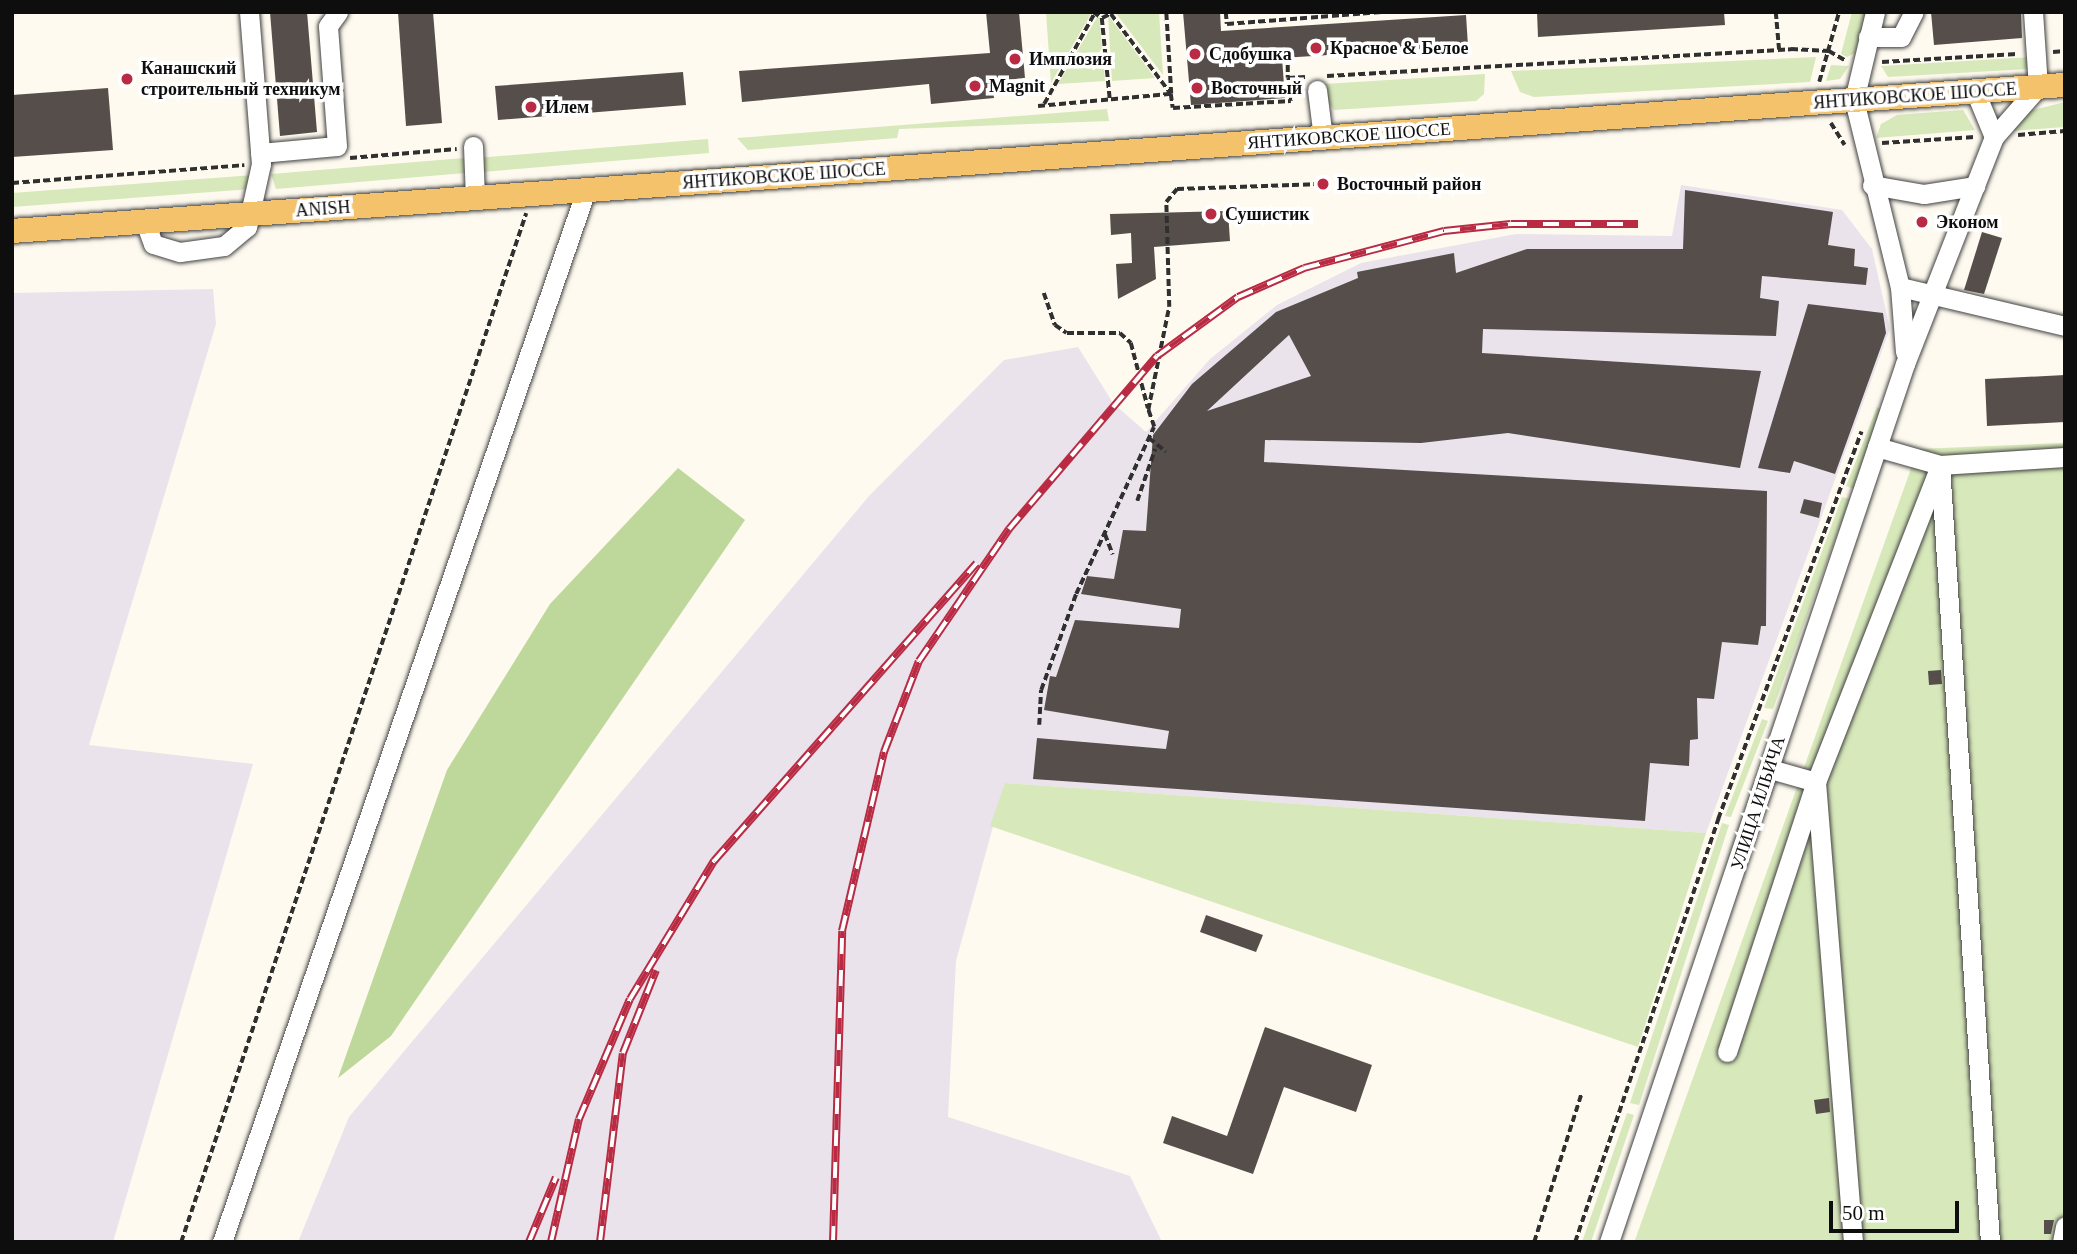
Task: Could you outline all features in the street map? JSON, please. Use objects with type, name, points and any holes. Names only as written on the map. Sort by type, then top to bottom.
[{"type":"main road","name":"ЯНТИКОВСКОЕ ШОССЕ","points":[[634,187],[2065,85]]},
{"type":"main road","name":"ANISH","points":[[12,231],[634,187]]},
{"type":"street","points":[[249,12],[261,158],[251,214]]},
{"type":"street","points":[[261,158],[337,146],[328,26],[338,12]]},
{"type":"street","name":"УЛИЦА ИЛЬИЧА","points":[[1875,12],[1854,100],[1853,146],[1872,185],[1900,287],[1905,364]]},
{"type":"street","points":[[1868,37],[1901,37],[1914,12]]},
{"type":"street","points":[[2033,12],[2038,87]]},
{"type":"street","name":"УЛИЦА ИЛЬИЧА","points":[[1609,1242],[1905,364],[1994,137],[2038,87]]},
{"type":"street","points":[[1317,90],[1323,138]]},
{"type":"street","points":[[1975,91],[1994,137]]},
{"type":"street","points":[[473,146],[475,198]]},
{"type":"street","points":[[1872,185],[1924,194],[1975,186]]},
{"type":"street","points":[[222,1242],[586,190]]},
{"type":"street","points":[[1900,287],[2065,326]]},
{"type":"street","points":[[1877,446],[1940,465],[2065,457]]},
{"type":"street","points":[[1727,1052],[1816,782],[1940,465]]},
{"type":"street","points":[[1940,465],[1990,1242]]},
{"type":"street","points":[[1770,769],[1816,782]]},
{"type":"street","points":[[1816,782],[1853,1242]]},
{"type":"street","points":[[2062,1242],[2065,1226]]},
{"type":"path","points":[[1166,12],[1173,108],[1291,101],[1287,65]]},
{"type":"path","points":[[1226,12],[1227,24],[1382,12]]},
{"type":"path","points":[[1776,12],[1779,50]]},
{"type":"path","points":[[1819,82],[1839,12]]},
{"type":"path","points":[[1044,105],[1094,13],[1102,18]]},
{"type":"path","points":[[1102,18],[1112,13],[1171,94]]},
{"type":"path","points":[[1102,18],[1110,99]]},
{"type":"path","points":[[1288,78],[1779,50],[1829,51]]},
{"type":"path","points":[[1829,51],[1835,59],[1861,63],[2065,51]]},
{"type":"path","points":[[1038,106],[1171,94]]},
{"type":"path","points":[[1853,146],[2065,131]]},
{"type":"path","points":[[336,159],[473,146]]},
{"type":"path","points":[[12,183],[261,158]]},
{"type":"path","points":[[1148,410],[1169,307],[1166,202],[1177,189],[1323,184]]},
{"type":"path","points":[[181,1242],[532,194]]},
{"type":"path","points":[[1039,725],[1041,690],[1104,534],[1154,427],[1131,342],[1120,332],[1067,333],[1050,317],[1044,293]]},
{"type":"path","points":[[1575,1242],[1718,819],[1864,424]]},
{"type":"path","points":[[1149,438],[1155,449],[1166,452]]},
{"type":"path","points":[[1138,500],[1155,449]]},
{"type":"path","points":[[1104,534],[1113,555]]},
{"type":"path","points":[[1534,1242],[1581,1092]]},
{"type":"shaded area","points":[[1681,185],[1842,210],[1872,249],[1890,329],[1706,833],[1005,783],[956,961],[948,1117],[1130,1176],[1162,1242],[298,1242],[349,1117],[869,496],[1004,360],[1078,347],[1113,403],[1146,432],[1210,359],[1277,305],[1361,263],[1516,234],[1672,236]]},
{"type":"shaded area","points":[[213,289],[216,324],[89,745],[253,764],[113,1242],[12,1242],[12,293]]},
{"type":"green space","points":[[1046,12],[1092,12],[1051,83]]},
{"type":"green space","points":[[1115,12],[1159,12],[1163,75]]},
{"type":"green space","points":[[1852,12],[1866,12],[1855,53],[1847,57],[1841,54]]},
{"type":"green space","points":[[1099,14],[1105,81],[1058,84]]},
{"type":"green space","points":[[1108,15],[1155,78],[1112,81]]},
{"type":"green space","points":[[1816,57],[1810,82],[1534,97],[1520,92],[1511,71]]},
{"type":"green space","points":[[2032,57],[2028,69],[1888,77],[1881,66]]},
{"type":"green space","points":[[1831,65],[1849,66],[1840,79],[1826,81]]},
{"type":"green space","points":[[1485,74],[1484,94],[1476,101],[1334,110],[1324,96],[1324,84]]},
{"type":"green space","points":[[2065,102],[2065,127],[2012,131],[2021,113]]},
{"type":"green space","points":[[1107,109],[1109,121],[899,129],[897,138],[748,150],[737,138]]},
{"type":"green space","points":[[1963,110],[1975,130],[1876,138],[1881,124],[1897,115]]},
{"type":"green space","points":[[708,139],[709,153],[482,172],[476,158]]},
{"type":"green space","points":[[464,158],[465,173],[276,189],[271,174]]},
{"type":"green space","points":[[254,175],[251,189],[12,207],[12,193]]},
{"type":"green space","points":[[1877,407],[1882,410],[1854,489],[1846,486]]},
{"type":"green space","points":[[2065,443],[2065,1242],[1635,1240],[1918,449]]},
{"type":"green space","points":[[678,468],[745,520],[391,1036],[338,1078],[447,770],[550,604]]},
{"type":"green space","points":[[1842,497],[1850,499],[1773,709],[1764,708]]},
{"type":"green space","points":[[1762,719],[1768,721],[1731,817],[1725,816]]},
{"type":"green space","points":[[1005,783],[1706,833],[1638,1047],[990,826]]},
{"type":"green space","points":[[1722,823],[1729,825],[1639,1105],[1630,1103]]},
{"type":"green space","points":[[1627,1113],[1634,1115],[1591,1242],[1582,1242]]},
{"type":"building","points":[[270,12],[307,12],[317,132],[280,136]]},
{"type":"building","points":[[398,12],[433,12],[442,123],[406,126]]},
{"type":"building","points":[[986,12],[1019,12],[1025,78],[992,81],[994,98],[931,104],[929,84],[742,102],[739,71],[990,53]]},
{"type":"building","points":[[1183,12],[1220,12],[1221,31],[1466,15],[1468,46],[1282,58],[1285,98],[1191,105]]},
{"type":"building","points":[[1537,12],[1724,12],[1725,25],[1538,37]]},
{"type":"building","points":[[1931,12],[2021,12],[2022,38],[1934,45]]},
{"type":"building","points":[[683,72],[686,105],[498,120],[495,86]]},
{"type":"building","points":[[108,88],[113,150],[12,157],[12,95]]},
{"type":"building","points":[[1685,190],[1833,212],[1828,245],[1855,249],[1854,266],[1868,268],[1866,285],[1762,276],[1760,298],[1779,301],[1776,336],[1483,329],[1482,353],[1761,371],[1740,468],[1508,433],[1421,443],[1265,440],[1264,462],[1767,491],[1766,626],[1761,626],[1758,645],[1722,642],[1714,699],[1697,698],[1698,739],[1690,740],[1689,766],[1650,763],[1645,821],[1033,779],[1037,738],[1166,749],[1169,731],[1044,710],[1050,676],[1056,677],[1075,620],[1179,628],[1181,609],[1081,594],[1087,576],[1114,579],[1123,530],[1146,531],[1153,435],[1192,384],[1276,312],[1358,278],[1357,272],[1454,253],[1456,273],[1527,249],[1683,249]],"holes":[[[1289,335],[1311,376],[1207,411]]]},
{"type":"building","points":[[1228,211],[1230,241],[1154,247],[1156,279],[1118,299],[1116,264],[1132,263],[1131,233],[1111,235],[1110,214]]},
{"type":"building","points":[[1982,232],[2002,238],[1984,294],[1964,290]]},
{"type":"building","points":[[1808,304],[1883,313],[1886,333],[1835,474],[1794,461],[1790,473],[1758,468]]},
{"type":"building","points":[[2065,375],[2065,422],[1987,426],[1985,379]]},
{"type":"building","points":[[1804,499],[1822,503],[1819,518],[1800,513]]},
{"type":"building","points":[[1941,670],[1942,684],[1929,685],[1928,671]]},
{"type":"building","points":[[1206,915],[1263,935],[1256,952],[1200,932]]},
{"type":"building","points":[[1265,1027],[1372,1065],[1356,1112],[1284,1087],[1253,1174],[1163,1143],[1172,1116],[1227,1136]]},
{"type":"building","points":[[1829,1098],[1830,1112],[1816,1114],[1814,1100]]},
{"type":"building","points":[[2044,1220],[2054,1220],[2051,1234],[2044,1234]]},
{"type":"railway","points":[[833,1242],[842,931],[884,752],[919,661],[1009,529],[1157,356],[1238,297],[1304,268],[1444,231],[1511,224],[1638,224]]},
{"type":"railway","points":[[551,1242],[579,1119],[630,999],[714,861],[977,563]]},
{"type":"railway","points":[[600,1242],[623,1053],[656,970]]},
{"type":"railway","points":[[529,1242],[556,1177]]},
{"type":"place","name":"Красное & Белое","points":[[1316,48]]},
{"type":"place","name":"Сдобушка","points":[[1195,54]]},
{"type":"place","name":"Имплозия","points":[[1015,59]]},
{"type":"place","name":"Канашский строительный техникум","points":[[127,79]]},
{"type":"place","name":"Magnit","points":[[975,86]]},
{"type":"place","name":"Восточный","points":[[1197,88]]},
{"type":"place","name":"Илем","points":[[531,107]]},
{"type":"place","name":"Восточный район","points":[[1323,184]]},
{"type":"place","name":"Сушистик","points":[[1211,214]]},
{"type":"place","name":"Эконом","points":[[1922,222]]}]
